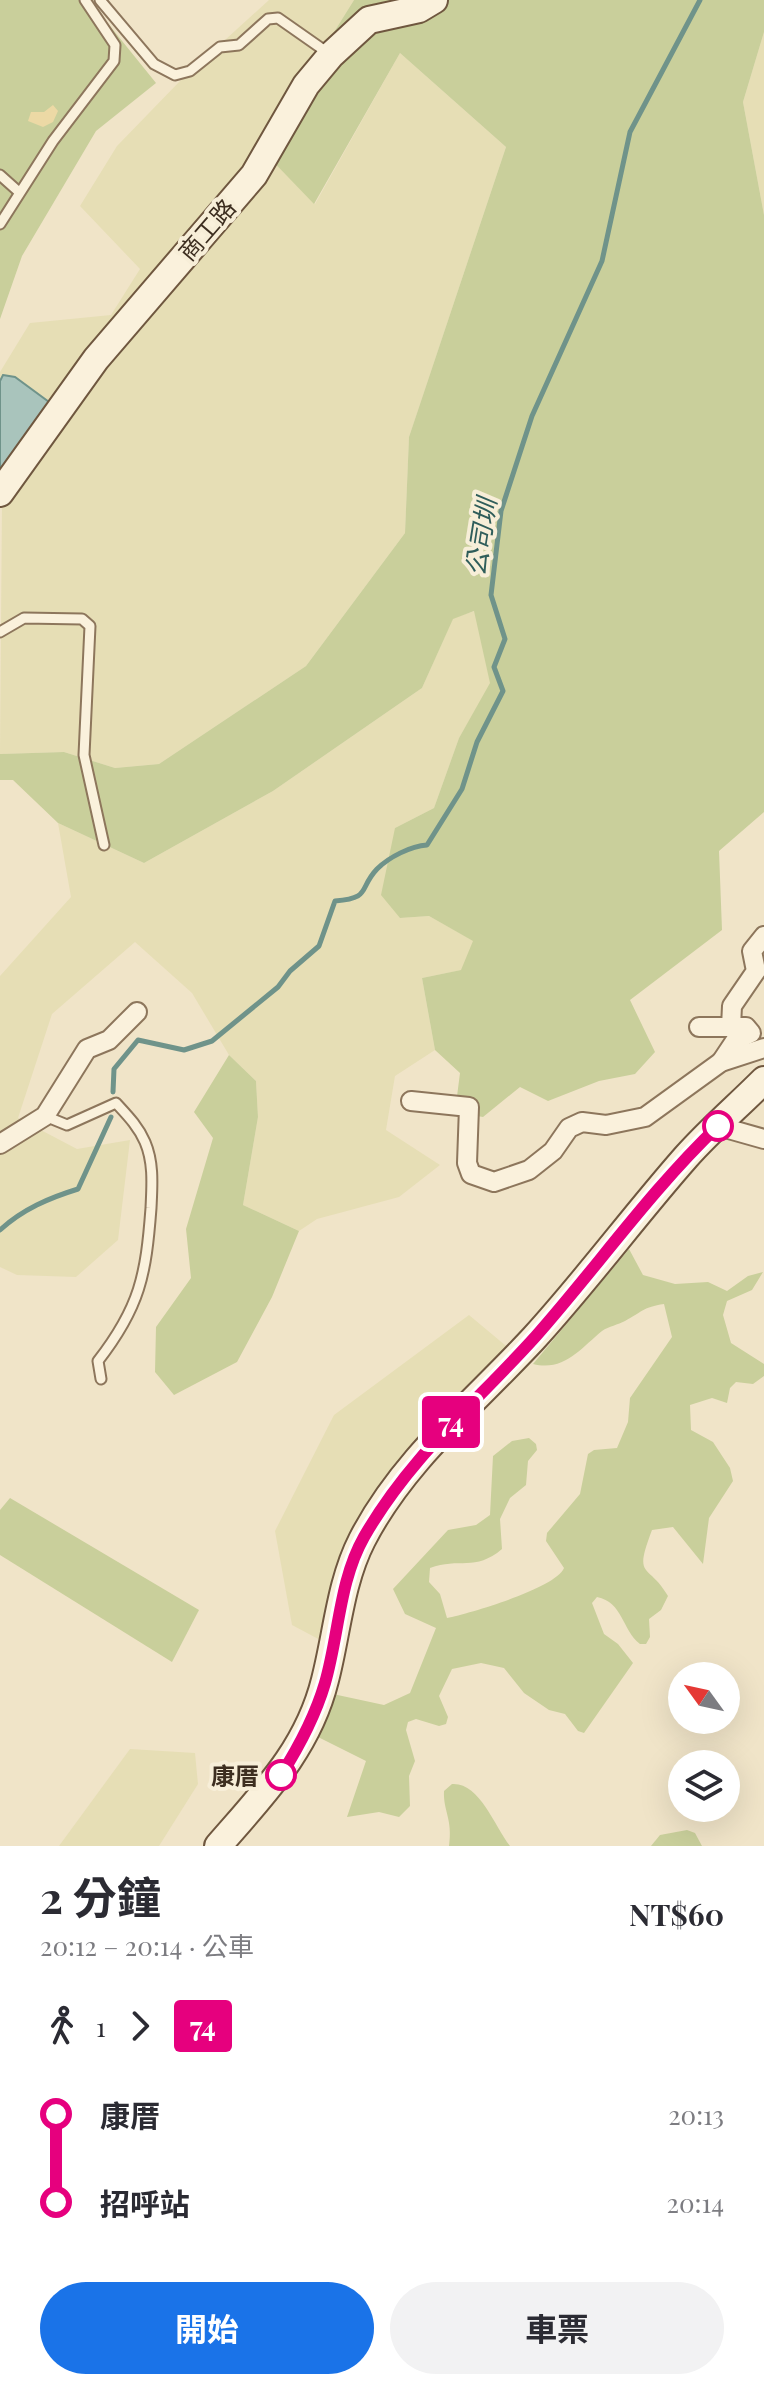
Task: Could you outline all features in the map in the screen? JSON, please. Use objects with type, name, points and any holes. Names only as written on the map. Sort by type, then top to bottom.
[{"type":"main road","name":"商工路","points":[[0,493],[96,359],[254,175],[306,85],[331,55],[369,20],[419,9],[434,0]]},
{"type":"main road","points":[[218,1846],[281,1775],[305,1737],[325,1683],[348,1574],[362,1540],[389,1496],[427,1446],[534,1338],[687,1155],[764,1080]]},
{"type":"street","points":[[731,1027],[732,1006],[756,971],[752,951],[764,936]]},
{"type":"street","points":[[0,1144],[45,1116],[87,1049],[109,1040],[137,1012]]},
{"type":"street","points":[[699,1027],[746,1027],[751,1033],[735,1041],[721,1062]]},
{"type":"street","points":[[411,1101],[469,1107],[467,1163],[471,1174],[494,1182],[529,1170],[553,1151],[569,1128],[582,1122],[606,1125],[645,1117],[721,1062],[764,1048]]},
{"type":"street","points":[[718,1126],[764,1139]]},
{"type":"lane","points":[[0,224],[53,141],[114,61],[115,45],[85,0]]},
{"type":"lane","points":[[100,0],[154,64],[175,75],[190,71],[220,47],[239,45],[268,19],[278,18],[331,55]]},
{"type":"lane","points":[[0,175],[19,192]]},
{"type":"lane","points":[[0,632],[24,618],[82,619],[90,626],[84,755],[104,845]]},
{"type":"lane","points":[[45,1116],[67,1125],[116,1103],[134,1122],[150,1159],[153,1175],[147,1268],[123,1329],[98,1361],[101,1379]]},
{"type":"shaded area","points":[[269,0],[354,0],[261,149],[315,204],[400,53],[506,147],[409,437],[405,533],[306,666],[159,764],[115,768],[64,752],[0,754],[3,375],[0,381],[0,372],[30,323],[111,315],[140,269],[80,206],[117,146],[180,81]]},
{"type":"shaded area","points":[[764,32],[764,215],[743,102]]},
{"type":"shaded area","points":[[475,611],[491,683],[459,738],[434,808],[395,828],[400,918],[429,916],[474,941],[462,970],[422,978],[435,1050],[395,1076],[386,1130],[440,1165],[399,1197],[317,1219],[299,1231],[243,1205],[258,1117],[256,1081],[229,1055],[192,993],[135,942],[52,1014],[18,1118],[77,1149],[130,1140],[118,1240],[76,1277],[17,1275],[0,1267],[0,976],[71,897],[58,823],[144,863],[273,791],[422,688],[453,618]]},
{"type":"shaded area","points":[[469,1315],[511,1350],[389,1489],[324,1642],[292,1625],[275,1531],[334,1415]]},
{"type":"shaded area","points":[[130,1749],[195,1753],[198,1784],[159,1846],[59,1846]]},
{"type":"green space","points":[[0,0],[89,0],[156,83],[96,131],[22,256],[0,319]]},
{"type":"green space","points":[[354,0],[764,0],[764,32],[743,102],[764,215],[764,812],[719,851],[722,930],[630,1000],[655,1052],[635,1074],[599,1081],[548,1101],[520,1087],[483,1117],[455,1112],[460,1073],[435,1050],[422,978],[461,970],[473,941],[429,916],[400,918],[381,895],[395,828],[434,808],[459,738],[490,683],[474,611],[453,619],[422,688],[273,791],[144,863],[58,823],[13,780],[0,780],[0,754],[64,752],[115,768],[159,764],[306,666],[405,533],[409,437],[506,147],[400,53],[314,204],[261,149]]},
{"type":"green space","points":[[229,1055],[256,1081],[258,1117],[243,1205],[299,1231],[272,1297],[237,1362],[174,1395],[155,1372],[156,1327],[191,1278],[186,1229],[213,1138],[194,1112]]},
{"type":"green space","points":[[629,1249],[643,1275],[675,1284],[708,1282],[727,1291],[748,1276],[763,1272],[752,1290],[727,1301],[723,1315],[731,1343],[764,1364],[764,1376],[753,1384],[736,1382],[730,1388],[727,1403],[712,1398],[690,1405],[691,1430],[713,1442],[730,1468],[733,1481],[709,1518],[703,1564],[673,1527],[652,1530],[643,1564],[668,1596],[661,1610],[649,1619],[650,1637],[646,1644],[640,1644],[634,1638],[612,1604],[597,1597],[592,1603],[604,1634],[618,1644],[633,1663],[584,1733],[578,1731],[565,1714],[549,1710],[524,1693],[504,1668],[481,1663],[452,1669],[439,1696],[448,1717],[446,1724],[439,1726],[416,1719],[408,1722],[406,1730],[415,1761],[409,1776],[410,1806],[399,1817],[379,1812],[347,1817],[366,1761],[306,1731],[319,1691],[384,1705],[410,1693],[436,1628],[405,1614],[393,1589],[448,1530],[476,1525],[490,1515],[493,1456],[512,1441],[529,1438],[536,1444],[537,1450],[528,1461],[526,1485],[510,1498],[500,1519],[502,1549],[483,1560],[430,1568],[429,1582],[440,1594],[447,1618],[530,1591],[558,1576],[564,1568],[546,1541],[547,1533],[580,1494],[588,1454],[594,1450],[617,1448],[628,1422],[630,1398],[672,1337],[664,1304],[647,1308],[605,1329],[563,1362],[544,1366],[533,1364]]},
{"type":"green space","points":[[10,1498],[199,1610],[172,1662],[0,1555],[0,1510]]},
{"type":"green space","points":[[452,1784],[462,1785],[478,1797],[510,1846],[449,1846],[450,1829],[444,1791]]},
{"type":"green space","points":[[687,1830],[695,1833],[702,1846],[651,1846],[660,1835]]},
{"type":"sand","points":[[53,105],[58,111],[53,122],[43,127],[28,121],[31,112],[44,112]]},
{"type":"water","points":[[3,375],[15,377],[49,402],[0,474],[0,381]]},
{"type":"waterway","name":"公司圳","points":[[113,1092],[114,1069],[138,1040],[184,1050],[212,1041],[278,987],[290,971],[319,946],[335,901],[360,895],[371,876],[388,860],[407,850],[427,845],[462,789],[477,742],[503,691],[494,667],[505,639],[491,595],[501,511],[532,416],[602,261],[630,132],[700,0]]},
{"type":"waterway","name":"公司圳","points":[[0,1230],[37,1205],[78,1189],[111,1117]]},
{"type":"bus line","name":"74","points":[[281,1775],[305,1737],[325,1683],[348,1574],[362,1540],[389,1496],[427,1446],[534,1338],[687,1155],[718,1126]]},
{"type":"place","name":"康厝","points":[[281,1775]]}]
